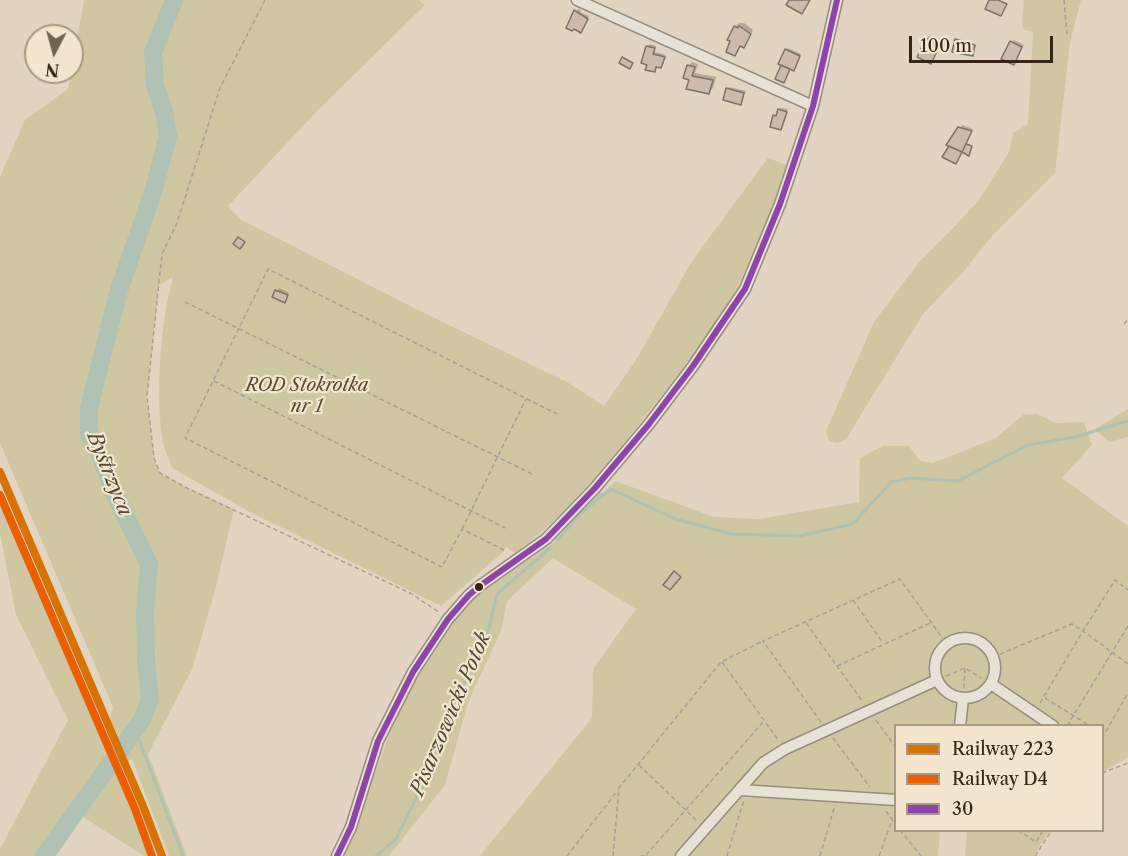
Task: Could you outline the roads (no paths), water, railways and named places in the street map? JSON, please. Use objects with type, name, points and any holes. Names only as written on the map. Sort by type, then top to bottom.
[{"type":"street","points":[[577,0],[813,106]]},
{"type":"street","points":[[337,856],[351,827],[378,741],[413,672],[448,619],[482,585],[546,539],[595,488],[649,424],[693,366],[745,290],[780,204],[813,106],[837,0]]},
{"type":"street","points":[[967,638],[979,641],[993,657],[995,672],[991,684],[979,695],[963,699],[952,696],[937,680],[934,666],[936,658],[946,643],[967,638]]},
{"type":"street","points":[[681,856],[744,789],[764,763],[785,749],[937,680]]},
{"type":"street","points":[[991,684],[1050,724]]},
{"type":"street","points":[[960,724],[963,699]]},
{"type":"street","points":[[744,789],[894,800]]},
{"type":"waterway","name":"Bystrzyca","points":[[44,856],[142,720],[150,699],[146,661],[145,611],[149,564],[113,491],[103,462],[89,434],[89,408],[119,290],[154,189],[168,136],[164,111],[155,86],[153,53],[174,0]]},
{"type":"waterway","name":"Pisarzowicki Potok","points":[[557,540],[582,512],[611,489],[675,519],[732,534],[799,536],[853,524],[891,482],[911,478],[958,481],[1028,445],[1075,437],[1128,421]]},
{"type":"waterway","name":"Pisarzowicki Potok","points":[[376,856],[396,839],[421,788],[458,696],[487,636],[497,594],[550,548]]},
{"type":"waterway","name":"Pisarzowicki Potok","points":[[135,729],[183,856]]},
{"type":"rail line","name":"223","points":[[0,472],[143,806],[162,856]]},
{"type":"rail line","name":"D4","points":[[0,495],[135,809],[152,856]]},
{"type":"park label","name":"ROD Stokrotka nr 1","points":[[307,396]]}]
